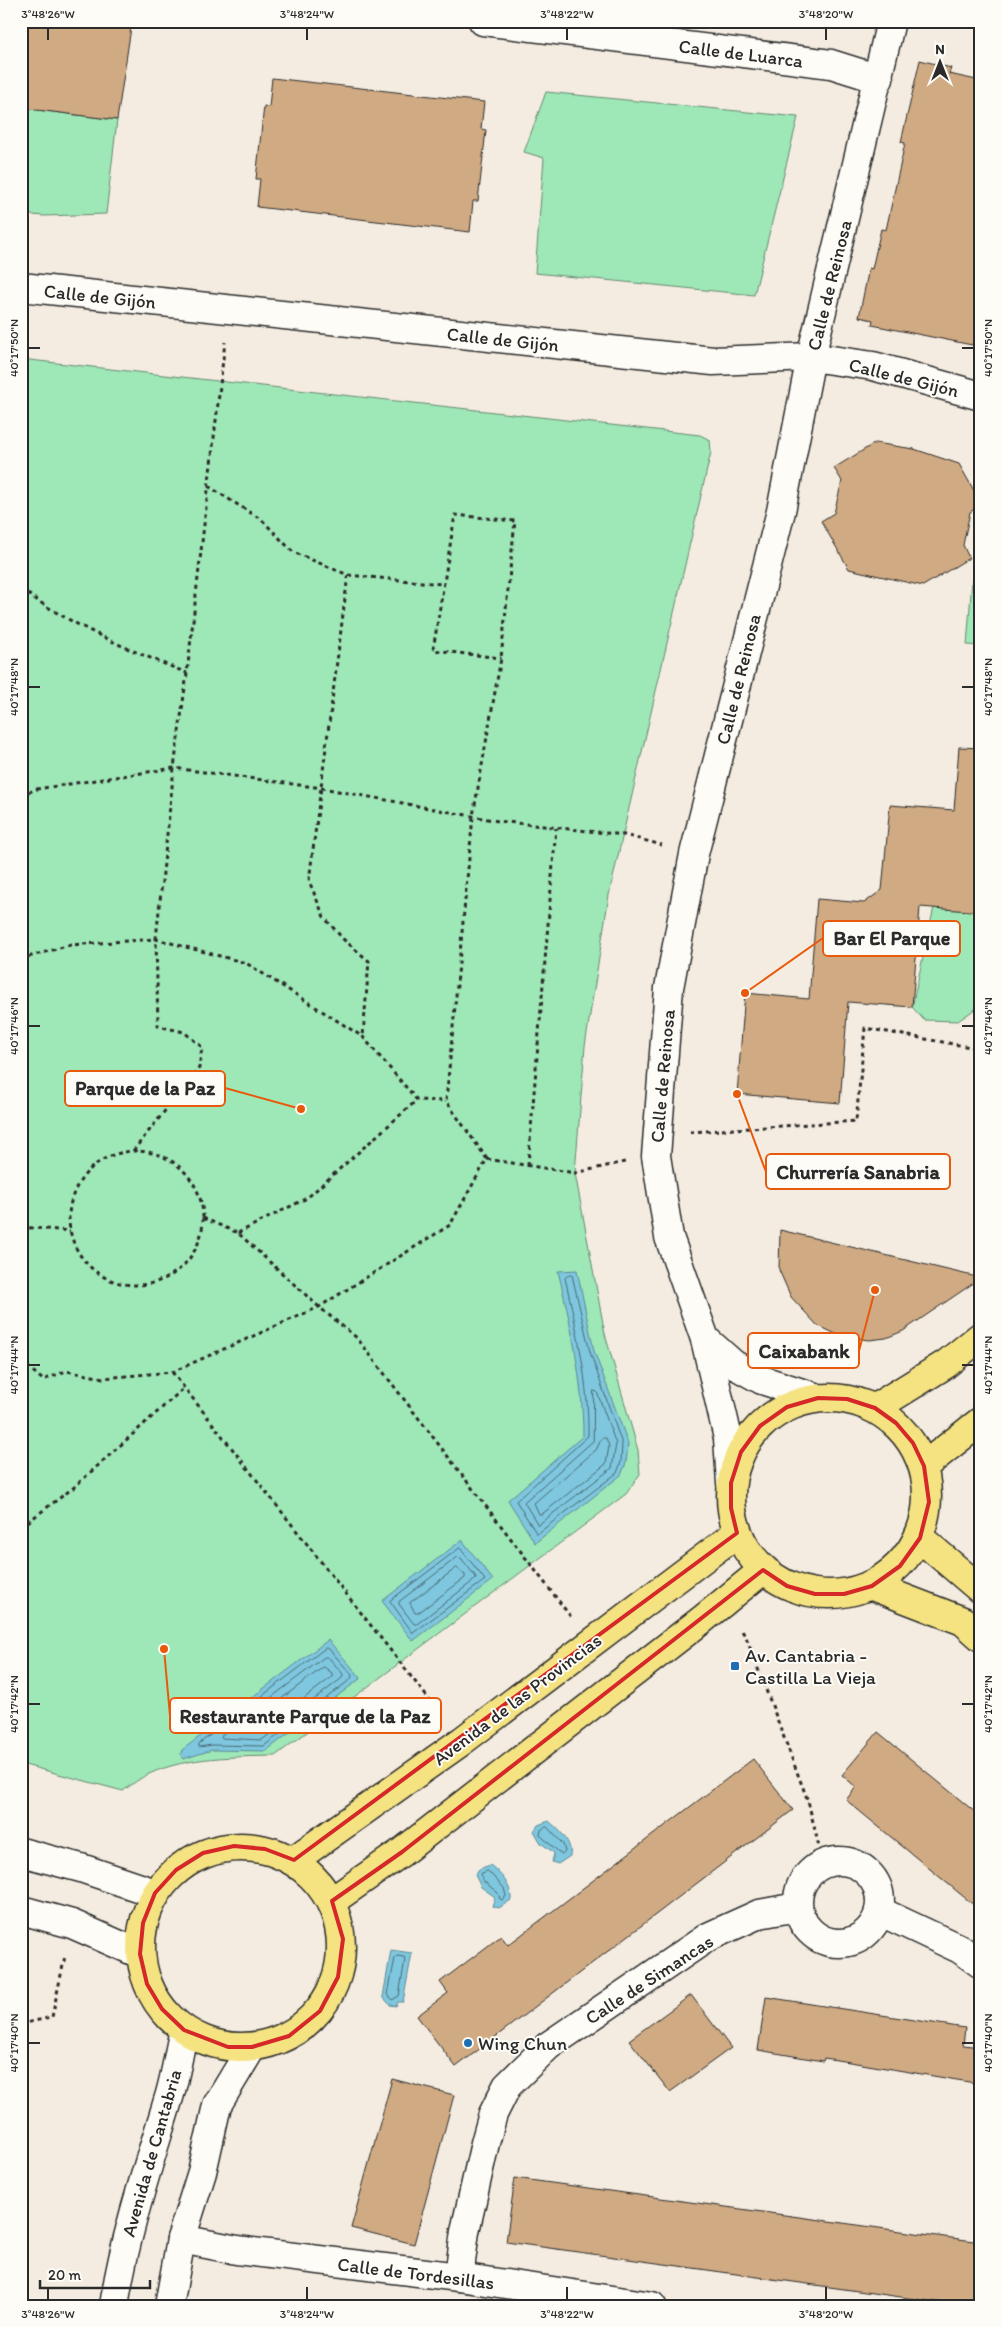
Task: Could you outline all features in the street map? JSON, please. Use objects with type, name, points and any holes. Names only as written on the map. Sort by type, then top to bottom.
[{"type":"main road","points":[[875,1408],[946,1364],[981,1336]]},
{"type":"main road","points":[[818,1398],[847,1399],[875,1408],[896,1423],[913,1442],[924,1466],[929,1502],[920,1538],[900,1566],[872,1586],[844,1594],[815,1594],[787,1586],[762,1570],[737,1533],[731,1508],[731,1483],[741,1452],[760,1426],[787,1407],[818,1398]]},
{"type":"main road","points":[[924,1466],[981,1421]]},
{"type":"main road","name":"Avenida de las Provincias","points":[[294,1860],[462,1742],[737,1533]]},
{"type":"main road","points":[[920,1538],[981,1590]]},
{"type":"main road","points":[[332,1901],[402,1852],[721,1605],[762,1570]]},
{"type":"main road","points":[[872,1586],[962,1621],[981,1637]]},
{"type":"main road","points":[[234,1846],[265,1849],[294,1860],[316,1878],[332,1901],[342,1939],[338,1977],[320,2011],[289,2036],[252,2047],[228,2047],[205,2041],[184,2030],[162,2009],[147,1984],[140,1954],[142,1923],[155,1893],[176,1870],[203,1853],[234,1846]]},
{"type":"street","name":"Calle de Luarca","points":[[483,21],[831,64],[879,79]]},
{"type":"street","name":"Calle de Reinosa","points":[[731,1483],[728,1438],[705,1339],[669,1238],[656,1145],[669,988],[694,854],[781,511],[811,357],[892,21]]},
{"type":"street","name":"Calle de Gijón","points":[[21,287],[229,311],[714,361],[811,357],[873,366],[981,396]]},
{"type":"street","name":"Calle de Reinosa","points":[[705,1339],[733,1364],[762,1380],[818,1398]]},
{"type":"street","points":[[21,1852],[81,1868],[155,1893]]},
{"type":"street","points":[[839,1860],[856,1864],[873,1879],[879,1892],[879,1910],[876,1922],[861,1937],[843,1944],[826,1942],[814,1936],[806,1928],[797,1908],[797,1897],[802,1882],[812,1870],[823,1864],[839,1860]]},
{"type":"street","name":"Calle de Simancas","points":[[459,2277],[465,2231],[484,2143],[493,2114],[508,2086],[548,2046],[708,1937],[759,1914],[797,1908]]},
{"type":"street","points":[[21,1910],[72,1924],[140,1954]]},
{"type":"street","points":[[879,1910],[960,1949],[981,1964]]},
{"type":"street","name":"Avenida de Cantabria","points":[[114,2306],[119,2272],[137,2197],[170,2092],[184,2030]]},
{"type":"street","points":[[168,2306],[181,2239],[202,2172],[217,2104],[252,2047]]},
{"type":"street","name":"Calle de Tordesillas","points":[[181,2239],[237,2250],[459,2277],[652,2306]]},
{"type":"path","points":[[133,1151],[199,1068],[202,1047],[184,1032],[158,1026],[156,939],[174,768],[187,673],[229,311]]},
{"type":"path","points":[[208,486],[262,520],[294,552],[348,575],[442,584]]},
{"type":"path","points":[[501,658],[433,650],[442,584],[455,515],[515,521],[501,658],[473,816],[446,1101],[487,1159],[575,1173],[656,1145],[856,1121],[865,1028],[981,1048]]},
{"type":"path","points":[[348,575],[309,881],[324,917],[344,939],[369,961],[363,1037]]},
{"type":"path","points":[[21,589],[41,604],[126,649],[187,673]]},
{"type":"path","points":[[21,794],[37,789],[174,768],[322,788],[473,816],[556,828],[624,835],[694,854]]},
{"type":"path","points":[[528,1165],[556,828]]},
{"type":"path","points":[[21,959],[70,945],[156,939],[246,963],[363,1037],[417,1100]]},
{"type":"path","points":[[238,1233],[307,1198],[417,1100],[446,1101]]},
{"type":"path","points":[[133,1151],[160,1155],[182,1169],[197,1191],[203,1218],[199,1244],[187,1262],[174,1274],[156,1283],[133,1286],[106,1280],[86,1265],[72,1244],[67,1218],[72,1193],[86,1172],[107,1157],[133,1151]]},
{"type":"path","points":[[21,1351],[28,1367],[43,1380],[66,1371],[103,1378],[172,1372],[319,1307],[450,1225],[487,1159]]},
{"type":"path","points":[[203,1218],[238,1233],[319,1307],[357,1338],[591,1644]]},
{"type":"path","points":[[21,1227],[70,1231]]},
{"type":"path","points":[[172,1372],[462,1742]]},
{"type":"path","points":[[21,1527],[73,1488],[184,1388]]},
{"type":"path","points":[[721,1605],[746,1636],[808,1801],[823,1864]]},
{"type":"path","points":[[21,2024],[52,2017],[72,1924]]},
{"type":"highlighted area","points":[[818,1398],[847,1399],[875,1408],[896,1423],[913,1443],[924,1466],[929,1502],[920,1538],[900,1566],[872,1586],[844,1594],[815,1594],[787,1586],[763,1570],[402,1852],[332,1901],[343,1939],[338,1977],[320,2011],[289,2036],[252,2047],[228,2047],[184,2030],[162,2009],[147,1984],[140,1954],[143,1923],[155,1893],[176,1870],[203,1853],[234,1846],[265,1849],[294,1860],[737,1533],[731,1508],[731,1483],[741,1452],[760,1426],[787,1407]]},
{"type":"green space","points":[[546,92],[798,117],[754,295],[535,273],[544,158],[524,152]]},
{"type":"green space","points":[[21,108],[117,120],[106,214],[44,216],[21,214]]},
{"type":"green space","points":[[21,359],[700,435],[710,440],[711,452],[609,895],[585,1046],[575,1173],[605,1334],[638,1450],[640,1474],[626,1494],[275,1756],[211,1759],[180,1764],[149,1774],[123,1791],[21,1764]]},
{"type":"green space","points":[[981,573],[981,646],[967,645],[972,580]]},
{"type":"green space","points":[[934,907],[981,912],[981,1005],[958,1021],[924,1020],[912,1007]]},
{"type":"water","points":[[577,1270],[594,1351],[628,1443],[626,1463],[621,1475],[535,1543],[508,1500],[583,1436],[579,1373],[558,1271]]},
{"type":"water","points":[[462,1540],[493,1580],[413,1641],[382,1601]]},
{"type":"water","points":[[328,1640],[361,1678],[266,1751],[212,1750],[183,1759],[182,1750]]},
{"type":"water","points":[[549,1821],[564,1836],[569,1846],[570,1856],[558,1864],[552,1862],[554,1853],[541,1843],[534,1831],[538,1825]]},
{"type":"water","points":[[490,1865],[505,1880],[510,1889],[511,1900],[499,1908],[492,1906],[495,1897],[481,1887],[475,1875],[479,1869]]},
{"type":"water","points":[[391,1950],[412,1953],[403,2002],[398,2002],[396,2006],[390,2005],[383,1997]]},
{"type":"building","points":[[27,21],[132,21],[117,120],[21,108],[21,65]]},
{"type":"building","points":[[920,60],[951,68],[949,74],[981,81],[981,341],[974,340],[972,345],[872,325],[873,320],[859,317],[869,268],[872,269],[881,229],[886,230],[905,143],[901,142]]},
{"type":"building","points":[[272,78],[484,102],[481,129],[486,130],[478,201],[473,201],[470,232],[257,207],[260,179],[256,179],[264,106],[269,107]]},
{"type":"building","points":[[875,443],[914,449],[959,464],[981,503],[981,505],[970,512],[963,545],[969,558],[923,586],[849,569],[821,521],[834,513],[842,481],[834,468]]},
{"type":"building","points":[[959,747],[981,748],[981,912],[920,907],[912,1007],[848,1002],[840,1103],[737,1094],[745,993],[809,999],[817,899],[864,903],[882,890],[890,805],[954,810]]},
{"type":"building","points":[[780,1230],[981,1278],[903,1331],[886,1338],[869,1340],[840,1336],[817,1325],[791,1297],[779,1270]]},
{"type":"building","points":[[878,1732],[981,1817],[981,1911],[846,1800],[856,1787],[842,1775]]},
{"type":"building","points":[[753,1759],[793,1810],[456,2067],[417,2016],[448,1993],[440,1982],[501,1936],[508,1945]]},
{"type":"building","points":[[691,1995],[731,2048],[670,2092],[629,2040]]},
{"type":"building","points":[[766,1997],[965,2028],[963,2045],[981,2047],[981,2084],[824,2058],[823,2061],[758,2050]]},
{"type":"building","points":[[392,2079],[454,2095],[414,2244],[351,2228]]},
{"type":"building","points":[[515,2178],[981,2242],[981,2306],[966,2306],[506,2242]]},
{"type":"place","name":"Bar El Parque","points":[[745,993]]},
{"type":"place","name":"Churrería Sanabria","points":[[737,1094]]},
{"type":"place","name":"Parque de la Paz","points":[[301,1109]]},
{"type":"place","name":"Caixabank","points":[[875,1290]]},
{"type":"place","name":"Restaurante Parque de la Paz","points":[[164,1649]]},
{"type":"place","name":"Av. Cantabria - Castilla La Vieja","points":[[735,1666]]},
{"type":"place","name":"Wing Chun","points":[[468,2043]]}]
